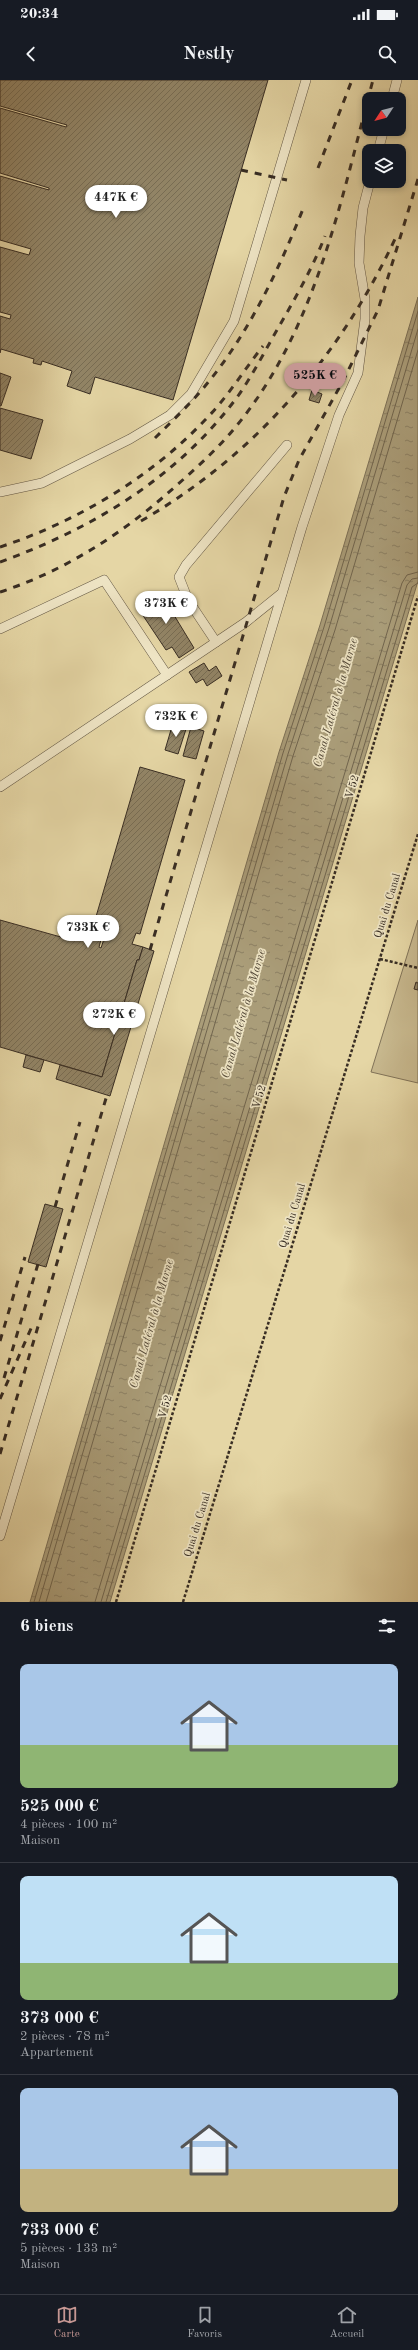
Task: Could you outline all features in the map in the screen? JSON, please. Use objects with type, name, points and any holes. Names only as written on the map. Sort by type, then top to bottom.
[{"type":"lane","points":[[0,492],[42,483],[130,439],[170,415],[191,394],[234,321],[306,80]]},
{"type":"lane","points":[[394,92],[397,80]]},
{"type":"lane","points":[[0,1536],[282,593],[339,415],[358,373],[365,319],[365,299],[359,263],[360,236],[363,208],[368,188]]},
{"type":"lane","points":[[216,642],[188,600],[179,577],[186,564],[287,445]]},
{"type":"lane","points":[[0,629],[104,580],[167,675]]},
{"type":"lane","points":[[0,787],[246,622],[282,593]]},
{"type":"path","name":"V 52","points":[[116,1602],[418,596]]},
{"type":"path","name":"Quai du Canal","points":[[183,1602],[418,834]]},
{"type":"path","points":[[380,959],[418,968]]},
{"type":"shaded area","points":[[418,920],[418,1083],[371,1072]]},
{"type":"water","name":"Canal Latéral à la Marne","points":[[418,297],[418,581],[110,1602],[30,1602],[279,752],[320,625]]},
{"type":"building","points":[[0,80],[268,80],[173,400],[95,377],[90,394],[67,386],[72,371],[42,361],[41,365],[33,363],[34,359],[1,349],[0,353],[0,316],[10,319],[11,315],[0,312],[0,247],[29,255],[31,249],[0,240],[0,176],[49,190],[49,188],[0,173],[0,108],[66,127],[67,125],[0,106]]},
{"type":"building","points":[[0,373],[11,377],[1,406],[0,406]]},
{"type":"building","points":[[312,390],[322,394],[319,403],[309,400]]},
{"type":"building","points":[[0,408],[43,420],[31,459],[0,450]]},
{"type":"building","points":[[160,592],[194,648],[179,658],[172,647],[166,650],[138,608]]},
{"type":"building","points":[[204,663],[209,671],[216,666],[222,676],[207,686],[203,679],[196,683],[189,672]]},
{"type":"building","points":[[173,723],[187,726],[178,754],[165,750]]},
{"type":"building","points":[[191,727],[204,731],[196,759],[183,756]]},
{"type":"building","points":[[140,767],[185,780],[140,934],[136,933],[132,944],[143,947],[139,960],[137,960],[102,1077],[0,1047],[0,920],[68,939],[72,927],[102,936],[99,947],[101,948],[109,924],[95,920]]},
{"type":"building","points":[[143,947],[154,951],[110,1096],[56,1079],[60,1065],[102,1077],[137,960],[139,960]]},
{"type":"building","points":[[416,982],[418,983],[418,990],[414,989]]},
{"type":"building","points":[[26,1055],[44,1060],[40,1072],[23,1067]]},
{"type":"building","points":[[45,1204],[63,1209],[46,1267],[28,1262]]},
{"type":"railway","points":[[318,168],[352,80]]},
{"type":"railway","points":[[0,592],[64,565],[105,541],[143,514],[195,469],[227,437],[257,398],[282,357],[303,313],[321,268],[336,221],[373,80]]},
{"type":"railway","points":[[241,170],[287,180]]},
{"type":"railway","points":[[150,950],[284,497],[299,460],[343,381],[378,310],[418,179]]},
{"type":"railway","points":[[155,438],[200,392],[217,372],[232,350],[259,305],[282,258],[303,209]]},
{"type":"railway","points":[[0,562],[68,533],[101,516],[132,497],[189,451],[214,425],[244,387],[299,291],[325,236]]},
{"type":"railway","points":[[141,521],[182,495],[221,466],[257,434],[290,400],[320,363],[348,324],[373,283],[395,239]]},
{"type":"railway","points":[[0,547],[28,537],[84,511],[136,479],[160,461],[184,441],[205,420],[228,393],[263,346]]},
{"type":"railway","points":[[0,1454],[107,1095]]},
{"type":"railway","points":[[55,1207],[80,1122]]},
{"type":"railway","points":[[0,1341],[25,1257]]},
{"type":"railway","points":[[4,1378],[38,1264]]},
{"type":"railway","points":[[0,1399],[33,1324]]}]
